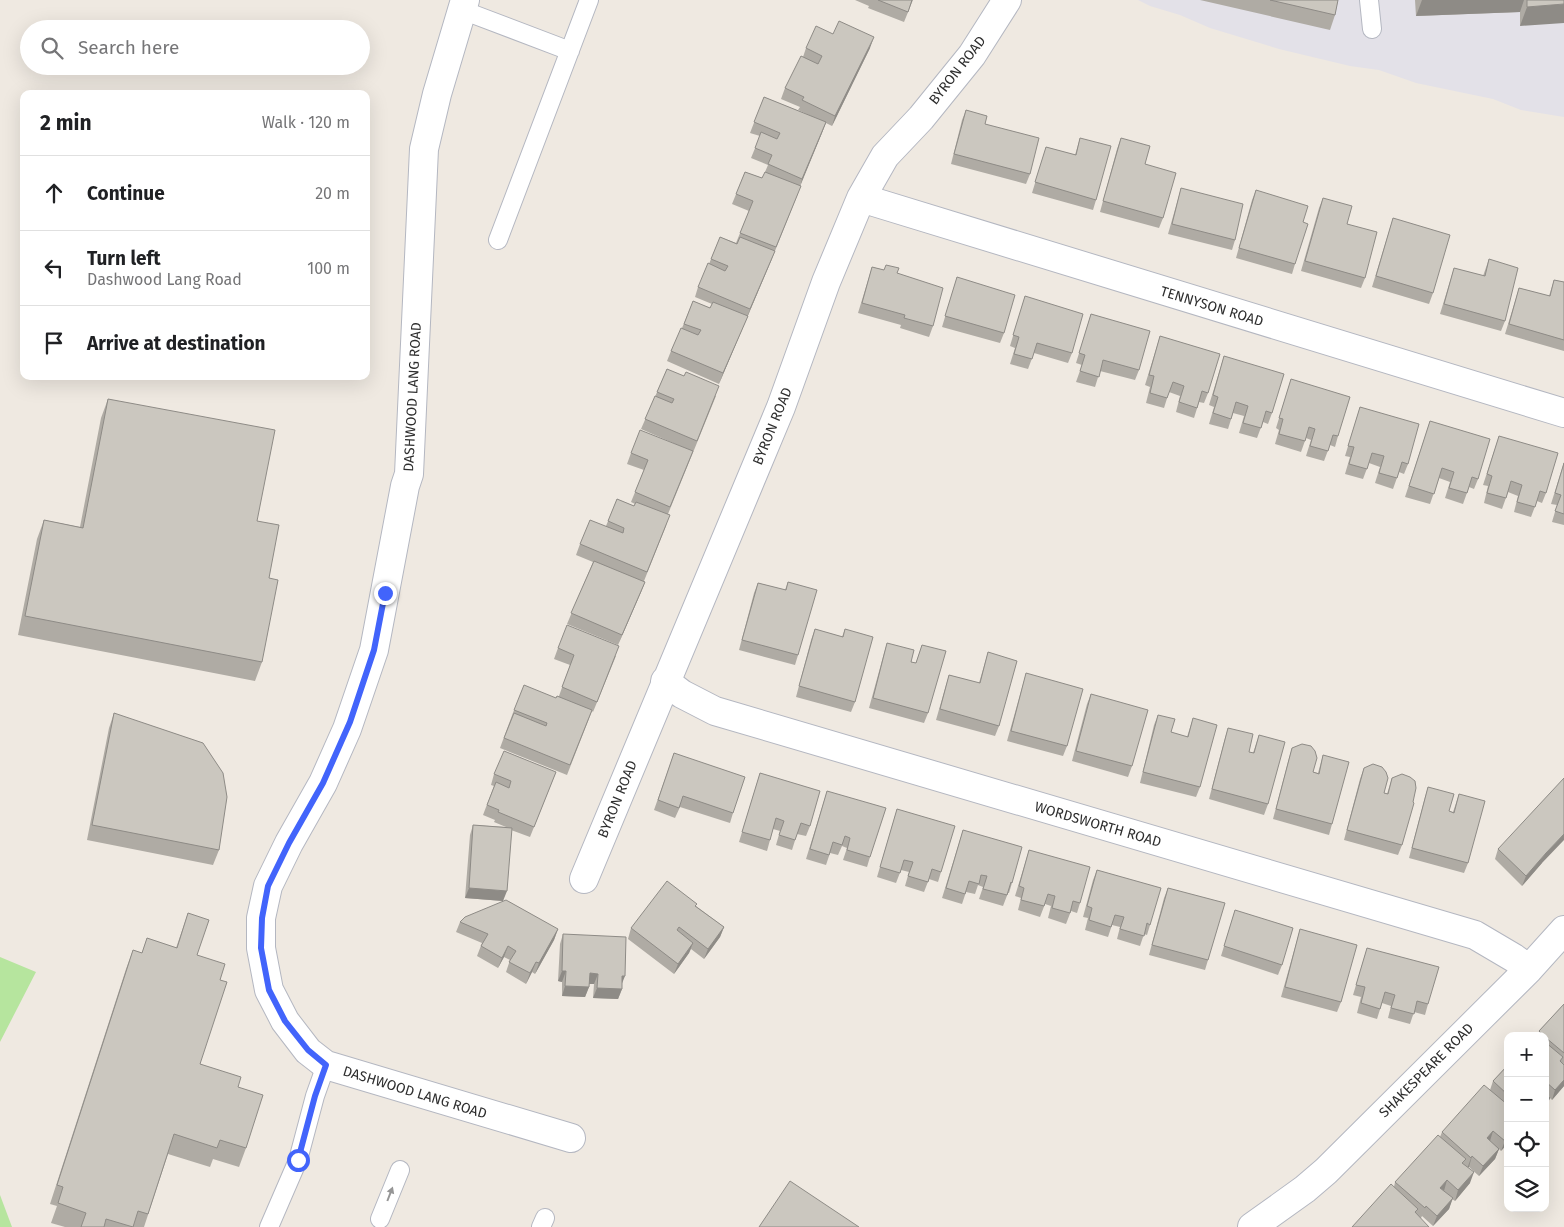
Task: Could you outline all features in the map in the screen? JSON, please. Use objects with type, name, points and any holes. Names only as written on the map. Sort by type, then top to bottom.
[{"type":"street","name":"BYRON ROAD","points":[[584,879],[665,681],[781,407],[826,282],[861,198],[885,156],[921,118],[972,55],[1008,0]]},
{"type":"street","name":"DASHWOOD LANG ROAD","points":[[464,5],[437,94],[424,149],[409,474],[405,486],[374,650],[350,722],[323,783],[289,843],[268,886],[262,918],[261,948],[269,990],[285,1021],[308,1050],[326,1065],[571,1138]]},
{"type":"street","name":"TENNYSON ROAD","points":[[861,198],[1564,413]]},
{"type":"street","name":"WORDSWORTH ROAD","points":[[665,681],[682,694],[715,711],[1475,935],[1514,958],[1528,969]]},
{"type":"street","name":"SHAKESPEARE ROAD","points":[[1252,1227],[1305,1189],[1326,1171],[1528,969],[1564,930]]},
{"type":"lane","points":[[498,240],[589,0]]},
{"type":"lane","points":[[1369,0],[1372,29]]},
{"type":"lane","points":[[464,5],[570,52]]},
{"type":"lane","points":[[269,1227],[298,1160],[315,1096],[326,1065]]},
{"type":"lane","points":[[380,1219],[400,1170]]},
{"type":"shaded area","points":[[1138,0],[1564,0],[1564,117],[1521,110],[1493,99],[1416,83],[1379,70],[1350,66],[1279,49],[1210,28]]},
{"type":"green space","points":[[0,957],[36,972],[0,1042]]},
{"type":"green space","points":[[0,1195],[12,1227],[0,1227]]},
{"type":"building","points":[[878,0],[912,0],[908,12]]},
{"type":"building","points":[[1270,0],[1338,0],[1335,15]]},
{"type":"building","points":[[1527,0],[1564,0],[1564,4],[1527,7]]},
{"type":"building","points":[[839,21],[874,37],[835,116],[802,100],[804,97],[785,88],[801,56],[818,64],[822,56],[806,48],[816,26],[833,34]]},
{"type":"building","points":[[764,97],[826,122],[802,179],[768,164],[772,155],[755,148],[761,132],[777,139],[780,133],[754,122]]},
{"type":"building","points":[[966,110],[987,116],[985,124],[1039,138],[1030,174],[954,154]]},
{"type":"building","points":[[1080,138],[1111,146],[1096,200],[1035,182],[1046,147],[1076,155]]},
{"type":"building","points":[[1121,138],[1150,146],[1145,164],[1176,173],[1163,218],[1103,201]]},
{"type":"building","points":[[745,172],[762,178],[765,172],[801,186],[776,247],[740,233],[753,201],[736,194]]},
{"type":"building","points":[[1181,188],[1243,204],[1235,240],[1172,224]]},
{"type":"building","points":[[1256,190],[1308,206],[1303,222],[1308,224],[1295,264],[1239,248]]},
{"type":"building","points":[[1323,198],[1352,206],[1347,224],[1377,232],[1365,278],[1305,261]]},
{"type":"building","points":[[1393,218],[1450,235],[1433,293],[1376,276]]},
{"type":"building","points":[[720,237],[737,244],[740,237],[775,251],[750,309],[698,287],[708,263],[725,271],[728,266],[711,259]]},
{"type":"building","points":[[1489,259],[1518,268],[1505,321],[1444,304],[1454,268],[1485,276]]},
{"type":"building","points":[[886,265],[899,268],[897,273],[943,288],[933,326],[904,318],[905,315],[862,303],[872,267],[884,270]]},
{"type":"building","points":[[957,277],[1015,295],[1004,333],[945,316]]},
{"type":"building","points":[[1554,280],[1564,282],[1564,340],[1509,324],[1519,288],[1550,296]]},
{"type":"building","points":[[1025,296],[1083,314],[1072,353],[1037,343],[1032,359],[1014,354],[1019,337],[1013,335]]},
{"type":"building","points":[[693,301],[710,308],[713,302],[748,316],[723,373],[671,351],[681,328],[698,335],[701,330],[684,324]]},
{"type":"building","points":[[1091,314],[1150,331],[1139,370],[1103,360],[1099,377],[1080,371],[1085,355],[1079,353]]},
{"type":"building","points":[[1160,336],[1220,354],[1208,393],[1202,391],[1197,408],[1179,402],[1184,386],[1173,382],[1167,398],[1150,393],[1154,376],[1149,375]]},
{"type":"building","points":[[1224,356],[1284,374],[1272,413],[1266,411],[1261,428],[1243,423],[1248,406],[1236,402],[1231,419],[1213,413],[1218,397],[1213,395]]},
{"type":"building","points":[[667,369],[684,376],[686,372],[719,386],[697,441],[645,419],[655,396],[672,403],[674,399],[657,392]]},
{"type":"building","points":[[1291,379],[1350,397],[1338,436],[1333,435],[1328,451],[1310,446],[1315,429],[1309,427],[1305,441],[1279,434],[1283,419],[1279,418]]},
{"type":"building","points":[[108,399],[275,430],[257,521],[279,525],[269,578],[278,580],[262,662],[25,616],[44,520],[83,528]]},
{"type":"building","points":[[1360,407],[1419,424],[1408,464],[1402,462],[1397,478],[1379,473],[1384,456],[1372,453],[1367,469],[1349,464],[1354,447],[1348,446]]},
{"type":"building","points":[[1430,421],[1490,439],[1478,479],[1472,477],[1467,493],[1449,488],[1454,472],[1442,468],[1434,494],[1409,486]]},
{"type":"building","points":[[640,430],[693,451],[670,507],[635,492],[648,460],[631,453]]},
{"type":"building","points":[[1499,436],[1558,453],[1546,493],[1540,491],[1535,507],[1517,502],[1522,485],[1511,481],[1506,498],[1487,493],[1492,476],[1487,474]]},
{"type":"building","points":[[1564,463],[1564,514],[1555,511],[1561,495],[1555,493]]},
{"type":"building","points":[[617,499],[634,506],[636,502],[670,515],[647,572],[580,544],[590,520],[623,533],[624,528],[608,521]]},
{"type":"building","points":[[594,561],[645,582],[622,635],[571,613]]},
{"type":"building","points":[[788,582],[817,590],[798,655],[742,640],[758,583],[786,590]]},
{"type":"building","points":[[567,625],[619,646],[597,702],[562,687],[574,655],[558,648]]},
{"type":"building","points":[[815,629],[843,637],[845,629],[873,637],[855,702],[799,686]]},
{"type":"building","points":[[887,643],[914,650],[911,662],[916,663],[922,645],[946,651],[928,713],[873,698]]},
{"type":"building","points":[[988,652],[1017,661],[999,726],[940,709],[949,675],[980,683]]},
{"type":"building","points":[[1026,673],[1083,689],[1067,746],[1011,731]]},
{"type":"building","points":[[524,685],[592,710],[570,765],[504,738],[514,713],[546,726],[547,723],[514,710]]},
{"type":"building","points":[[1091,694],[1148,710],[1132,766],[1076,751]]},
{"type":"building","points":[[114,713],[203,743],[223,773],[227,797],[219,850],[92,825]]},
{"type":"building","points":[[1158,715],[1175,719],[1171,732],[1188,737],[1193,718],[1217,725],[1200,787],[1143,772]]},
{"type":"building","points":[[1228,728],[1253,734],[1249,752],[1254,753],[1259,735],[1285,742],[1268,804],[1212,789]]},
{"type":"building","points":[[1302,744],[1311,746],[1315,751],[1317,758],[1313,772],[1319,774],[1323,755],[1349,762],[1332,824],[1276,809],[1292,748]]},
{"type":"building","points":[[504,751],[556,772],[534,827],[498,812],[499,810],[487,805],[496,782],[509,788],[511,781],[494,774]]},
{"type":"building","points":[[674,753],[745,777],[733,813],[683,796],[679,808],[658,800]]},
{"type":"building","points":[[1373,764],[1382,767],[1386,772],[1388,778],[1384,793],[1388,794],[1392,778],[1402,774],[1415,781],[1414,803],[1402,845],[1347,830],[1364,768]]},
{"type":"building","points":[[760,773],[820,791],[810,826],[801,823],[795,840],[779,835],[784,821],[776,818],[770,840],[742,832]]},
{"type":"building","points":[[1564,778],[1564,834],[1526,876],[1498,849]]},
{"type":"building","points":[[1428,787],[1454,794],[1449,811],[1454,813],[1459,794],[1485,801],[1468,863],[1412,848]]},
{"type":"building","points":[[827,791],[886,808],[870,857],[847,850],[850,838],[845,836],[842,845],[833,842],[829,855],[810,849]]},
{"type":"building","points":[[897,809],[955,826],[941,872],[932,869],[928,882],[908,876],[913,862],[904,860],[900,873],[880,867]]},
{"type":"building","points":[[473,825],[512,828],[507,891],[469,888]]},
{"type":"building","points":[[963,830],[1022,847],[1007,895],[983,889],[987,876],[981,875],[979,884],[969,881],[965,894],[946,888]]},
{"type":"building","points":[[1029,850],[1090,867],[1080,903],[1073,901],[1070,913],[1052,908],[1055,896],[1048,894],[1044,906],[1021,900],[1024,888],[1019,886]]},
{"type":"building","points":[[1097,870],[1161,888],[1150,925],[1147,923],[1144,936],[1120,929],[1124,917],[1115,915],[1111,927],[1089,920],[1092,908],[1087,906]]},
{"type":"building","points":[[667,881],[697,904],[695,906],[724,927],[708,949],[679,927],[677,930],[693,943],[678,964],[631,928]]},
{"type":"building","points":[[1168,888],[1225,903],[1208,960],[1152,945]]},
{"type":"building","points":[[506,900],[558,929],[539,963],[536,962],[530,973],[509,962],[516,951],[508,946],[502,958],[481,946],[488,934],[460,922],[465,917]]},
{"type":"building","points":[[1235,910],[1293,928],[1282,965],[1224,946]]},
{"type":"building","points":[[188,913],[209,920],[197,955],[225,964],[220,980],[227,982],[200,1064],[241,1077],[238,1087],[263,1095],[246,1148],[220,1140],[217,1148],[174,1134],[148,1214],[138,1211],[133,1227],[106,1219],[104,1227],[81,1227],[86,1213],[58,1203],[63,1187],[57,1185],[133,950],[142,953],[147,938],[177,948]]},
{"type":"building","points":[[1300,929],[1357,945],[1341,1002],[1285,987]]},
{"type":"building","points":[[563,934],[626,937],[625,976],[622,976],[622,989],[597,988],[598,974],[590,973],[589,987],[565,986],[566,971],[562,971]]},
{"type":"building","points":[[1367,948],[1439,967],[1428,1004],[1417,1001],[1414,1014],[1391,1008],[1395,995],[1385,992],[1380,1009],[1361,1003],[1365,987],[1356,985]]},
{"type":"building","points":[[1564,1004],[1564,1053],[1549,1040],[1549,1032],[1539,1031]]},
{"type":"building","points":[[1549,1045],[1563,1057],[1560,1061],[1564,1065],[1564,1080],[1555,1090],[1549,1085]]},
{"type":"building","points":[[1504,1069],[1504,1091],[1493,1081]]},
{"type":"building","points":[[1484,1085],[1504,1102],[1504,1140],[1493,1131],[1487,1138],[1499,1149],[1483,1166],[1472,1156],[1471,1158],[1442,1132]]},
{"type":"building","points":[[1438,1135],[1466,1159],[1462,1163],[1474,1172],[1458,1190],[1447,1180],[1440,1188],[1453,1198],[1437,1216],[1395,1182]]},
{"type":"building","points":[[790,1181],[859,1227],[759,1227]]},
{"type":"building","points":[[1391,1184],[1418,1209],[1415,1212],[1429,1227],[1352,1227]]},
{"type":"route","points":[[298,1160],[315,1096],[326,1065],[308,1050],[285,1021],[269,990],[261,948],[262,918],[268,886],[289,843],[323,783],[350,722],[374,650],[385,593]]}]
